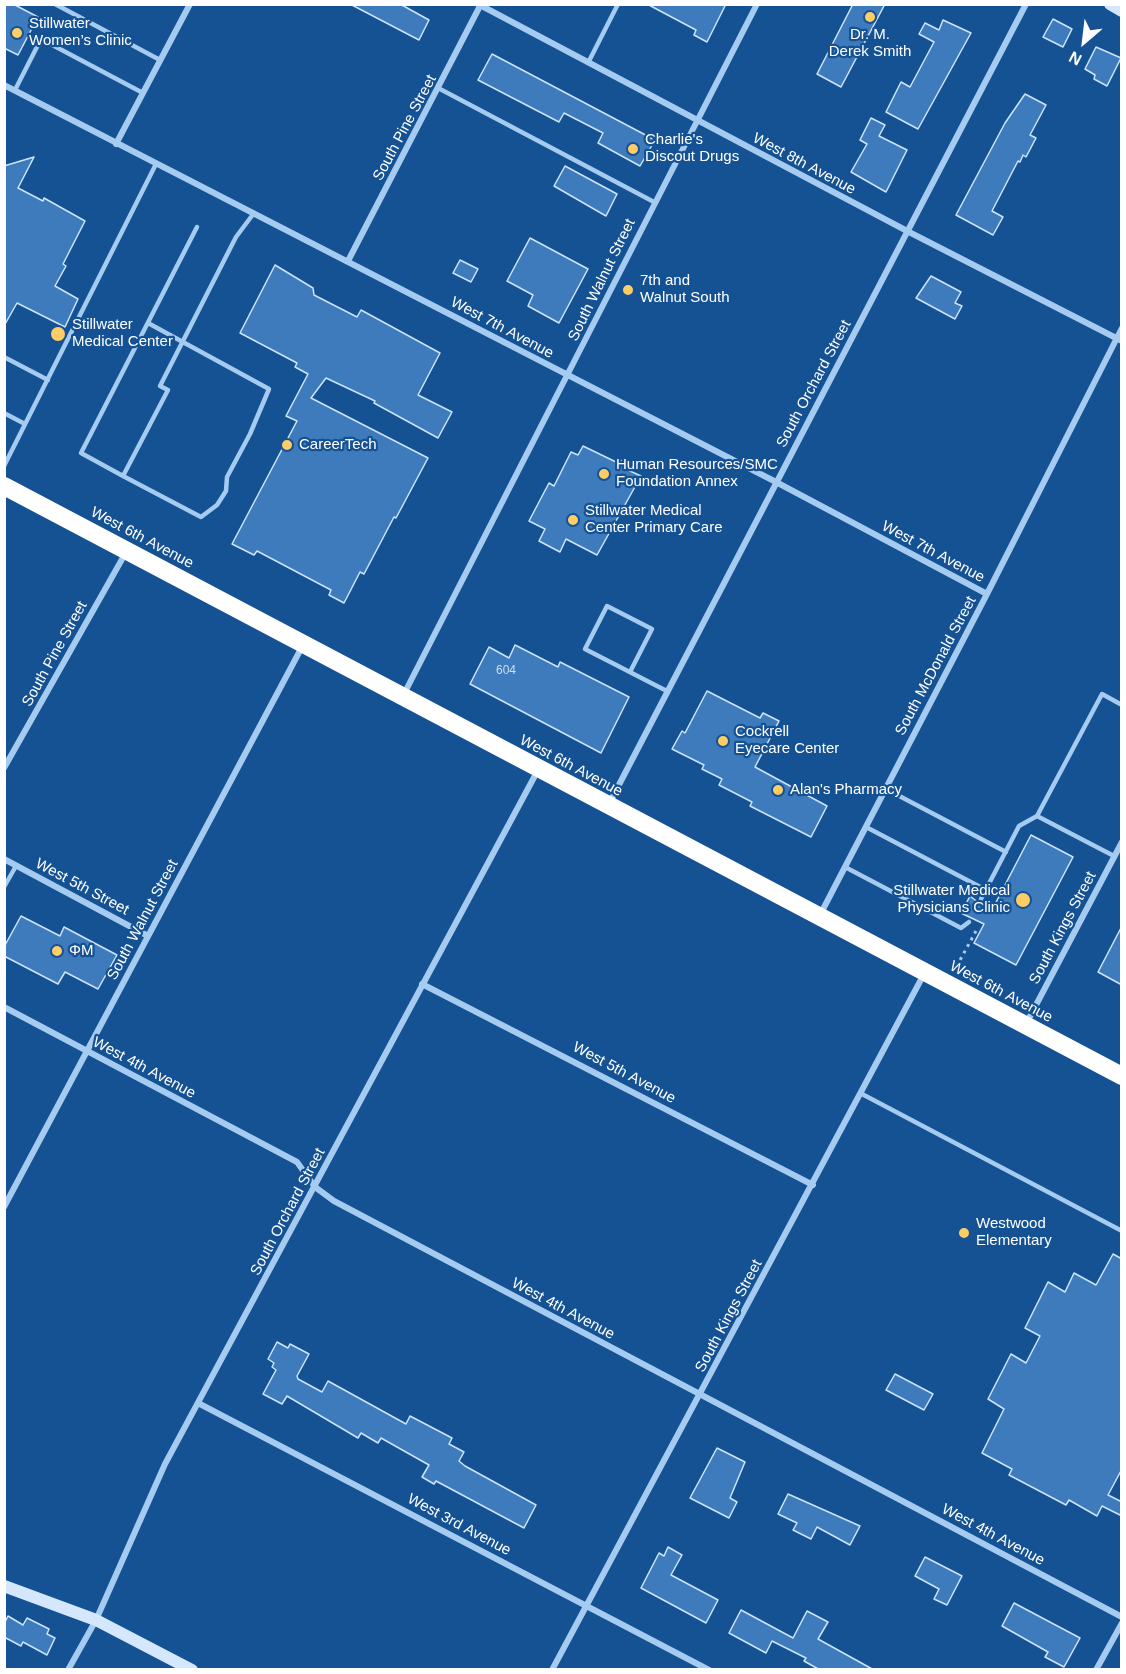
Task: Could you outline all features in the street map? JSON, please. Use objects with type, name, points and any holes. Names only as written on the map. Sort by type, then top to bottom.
[{"type":"highway","name":"West 6th Avenue","points":[[4,486],[303,645],[403,694],[538,770],[1122,1076]]},
{"type":"street","points":[[116,144],[190,4]]},
{"type":"street","name":"South Walnut Street","points":[[403,694],[757,4]]},
{"type":"street","name":"South Orchard Street","points":[[608,807],[1026,4]]},
{"type":"street","points":[[1110,4],[1122,11]]},
{"type":"street","name":"West 8th Avenue","points":[[480,5],[909,232],[1119,339]]},
{"type":"street","name":"South Pine Street","points":[[348,261],[440,89],[480,5]]},
{"type":"street","name":"West 7th Avenue","points":[[4,85],[776,482],[987,594]]},
{"type":"street","name":"South McDonald Street","points":[[819,916],[1119,339],[1122,328]]},
{"type":"street","name":"South Pine Street","points":[[4,768],[127,551]]},
{"type":"street","name":"South Walnut Street","points":[[4,1206],[303,645]]},
{"type":"street","name":"South Orchard Street","points":[[68,1670],[96,1620],[165,1464],[538,770]]},
{"type":"street","name":"South Kings Street","points":[[1025,1025],[1122,842]]},
{"type":"street","name":"West 5th Street","points":[[4,860],[148,936]]},
{"type":"street","name":"South Kings Street","points":[[552,1670],[862,1094],[925,972]]},
{"type":"street","name":"West 5th Avenue","points":[[422,984],[813,1185]]},
{"type":"street","name":"West 4th Avenue","points":[[4,1007],[297,1162],[315,1187],[334,1201],[1122,1617]]},
{"type":"street","name":"West 3rd Avenue","points":[[198,1403],[709,1670]]},
{"type":"street","points":[[4,1586],[96,1620],[192,1670]]},
{"type":"street","points":[[1096,1670],[1122,1623]]},
{"type":"lane","points":[[55,4],[160,60]]},
{"type":"lane","points":[[588,63],[618,4]]},
{"type":"lane","points":[[15,90],[41,39],[143,93]]},
{"type":"lane","points":[[440,89],[654,202]]},
{"type":"lane","points":[[4,465],[156,164]]},
{"type":"lane","points":[[123,476],[168,390],[160,386],[236,237],[254,213]]},
{"type":"lane","points":[[148,323],[269,388],[250,434],[227,477],[226,491],[216,505],[201,517],[81,453],[148,323],[198,227]]},
{"type":"lane","points":[[4,357],[48,380]]},
{"type":"lane","points":[[4,413],[26,424]]},
{"type":"lane","points":[[630,672],[652,629],[608,606],[585,649],[667,691]]},
{"type":"lane","points":[[981,899],[1019,826],[1037,816],[1101,694],[1122,705]]},
{"type":"lane","points":[[886,789],[1006,852]]},
{"type":"lane","points":[[1037,816],[1114,856]]},
{"type":"lane","points":[[866,826],[986,890]]},
{"type":"lane","points":[[4,887],[16,866]]},
{"type":"lane","points":[[845,867],[961,928],[969,922]]},
{"type":"lane","points":[[862,1094],[1122,1231]]},
{"type":"path","points":[[960,966],[959,962],[978,927]]},
{"type":"building","name":"Stillwater Women’s Clinic","points":[[4,4],[13,4],[38,17],[18,55],[4,48]]},
{"type":"building","points":[[350,4],[400,4],[429,20],[419,40]]},
{"type":"building","points":[[647,4],[726,4],[707,42],[694,35],[696,30]]},
{"type":"building","points":[[853,4],[885,4],[841,87],[817,74]]},
{"type":"building","points":[[1053,19],[1072,29],[1063,47],[1043,37]]},
{"type":"building","points":[[943,20],[971,33],[918,129],[886,112],[901,82],[910,87],[934,42],[919,34],[925,23],[939,30]]},
{"type":"building","points":[[1096,47],[1121,58],[1107,86],[1094,79],[1095,75],[1085,69]]},
{"type":"building","points":[[492,54],[655,140],[640,166],[598,143],[603,133],[564,113],[559,122],[478,80]]},
{"type":"building","points":[[1025,94],[1046,105],[1030,135],[1036,138],[1026,157],[1023,155],[1020,162],[1018,161],[992,211],[1003,217],[993,235],[956,215],[1005,123]]},
{"type":"building","points":[[871,118],[885,125],[879,136],[907,150],[886,192],[851,172],[867,144],[860,140]]},
{"type":"building","points":[[34,157],[18,188],[43,201],[44,198],[85,221],[63,264],[66,266],[55,286],[78,299],[65,327],[17,303],[4,326],[4,166]]},
{"type":"building","points":[[565,166],[617,194],[606,216],[554,186]]},
{"type":"building","points":[[530,238],[588,269],[559,323],[528,306],[533,295],[507,281]]},
{"type":"building","points":[[460,260],[478,269],[471,282],[453,273]]},
{"type":"building","points":[[275,265],[313,288],[314,295],[357,317],[361,310],[440,353],[418,395],[452,412],[438,438],[374,403],[375,401],[326,378],[311,398],[428,458],[364,574],[360,572],[344,603],[329,595],[331,590],[257,551],[254,555],[232,544],[297,421],[286,416],[308,374],[295,367],[297,363],[240,333]]},
{"type":"building","points":[[931,276],[961,292],[955,303],[962,306],[955,319],[916,298]]},
{"type":"building","points":[[583,446],[616,462],[618,459],[632,466],[630,471],[641,476],[597,555],[566,539],[560,552],[539,541],[545,529],[529,521],[549,483],[554,486],[571,452],[578,455]]},
{"type":"building","points":[[515,645],[558,667],[560,662],[629,697],[601,753],[470,684],[489,647],[509,658]]},
{"type":"building","name":"Cockrell Eyecare Center","points":[[707,691],[760,718],[763,713],[779,721],[755,767],[827,806],[811,837],[750,806],[752,802],[719,785],[722,779],[702,769],[704,765],[672,749],[682,731],[685,733]]},
{"type":"building","name":"Stillwater Medical Physicians Clinic","points":[[1031,835],[1073,857],[1016,965],[974,943],[984,924],[961,913],[970,896],[979,903],[993,908]]},
{"type":"building","name":"ΦΜ","points":[[21,916],[60,936],[64,927],[117,955],[98,989],[65,972],[58,984],[4,956],[4,947]]},
{"type":"building","points":[[1122,926],[1122,985],[1098,972]]},
{"type":"building","points":[[1113,1254],[1122,1259],[1122,1469],[1108,1495],[1122,1502],[1122,1516],[1102,1506],[1097,1516],[1069,1500],[1066,1505],[1009,1475],[1012,1469],[982,1453],[1004,1409],[988,1399],[1011,1354],[1026,1363],[1040,1336],[1025,1328],[1048,1282],[1065,1292],[1074,1273],[1096,1285]]},
{"type":"building","points":[[277,1342],[288,1348],[290,1344],[309,1354],[297,1376],[298,1379],[322,1392],[328,1381],[406,1424],[410,1416],[452,1438],[449,1444],[464,1452],[459,1461],[465,1466],[536,1505],[524,1528],[436,1481],[434,1484],[422,1477],[429,1465],[381,1438],[378,1443],[361,1433],[358,1438],[287,1396],[282,1404],[263,1394],[276,1370],[272,1367],[274,1363],[268,1359]]},
{"type":"building","points":[[895,1374],[933,1394],[924,1410],[886,1390]]},
{"type":"building","points":[[717,1448],[745,1462],[730,1498],[737,1502],[729,1518],[690,1498]]},
{"type":"building","points":[[788,1494],[860,1526],[850,1545],[817,1527],[811,1539],[793,1530],[797,1523],[778,1514]]},
{"type":"building","points":[[668,1547],[682,1555],[671,1575],[718,1600],[706,1623],[641,1588],[659,1553],[664,1556]]},
{"type":"building","points":[[925,1557],[962,1576],[947,1605],[934,1599],[939,1589],[915,1576]]},
{"type":"building","points":[[1014,1603],[1080,1638],[1064,1667],[1045,1657],[1048,1652],[1002,1626]]},
{"type":"building","points":[[741,1610],[793,1638],[807,1611],[828,1622],[818,1639],[874,1670],[820,1670],[804,1661],[806,1658],[772,1641],[766,1653],[729,1633]]},
{"type":"building","points":[[8,1616],[23,1625],[27,1618],[49,1629],[47,1634],[55,1638],[47,1655],[23,1642],[21,1646],[4,1637],[4,1624]]},
{"type":"place","name":"Dr. M. Derek Smith","points":[[870,17]]},
{"type":"place","name":"Stillwater Women’s Clinic","points":[[17,33]]},
{"type":"place","name":"Charlie's Discout Drugs","points":[[633,149]]},
{"type":"place","name":"7th and Walnut South","points":[[628,290]]},
{"type":"place","name":"Stillwater Medical Center","points":[[58,334]]},
{"type":"place","name":"CareerTech","points":[[287,445]]},
{"type":"place","name":"Human Resources/SMC Foundation Annex","points":[[604,474]]},
{"type":"place","name":"Stillwater Medical Center Primary Care","points":[[573,520]]},
{"type":"place","name":"Cockrell Eyecare Center","points":[[723,741]]},
{"type":"place","name":"Alan's Pharmacy","points":[[778,790]]},
{"type":"place","name":"Stillwater Medical Physicians Clinic","points":[[1023,900]]},
{"type":"place","name":"ΦΜ","points":[[57,951]]},
{"type":"place","name":"Westwood Elementary","points":[[964,1233]]}]
